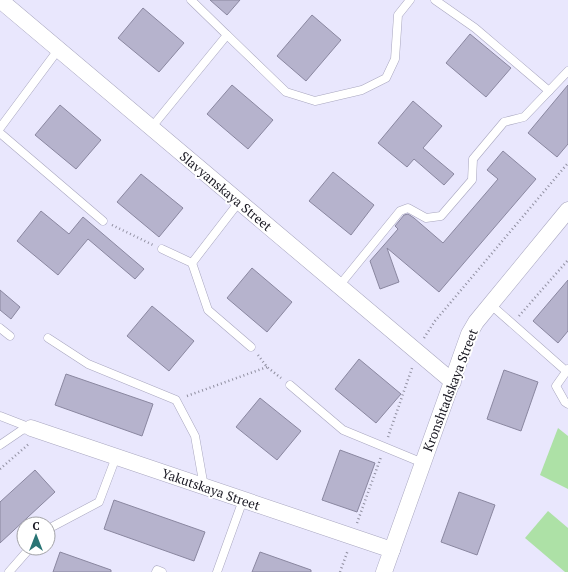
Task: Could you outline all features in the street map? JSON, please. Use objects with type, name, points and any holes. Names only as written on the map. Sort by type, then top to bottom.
[{"type":"street","name":"Slavyanskaya Street","points":[[0,0],[453,382]]},
{"type":"street","name":"Kronshtadskaya Street","points":[[384,572],[470,334],[476,322],[568,210]]},
{"type":"street","name":"Yakutskaya Street","points":[[37,430],[392,550]]},
{"type":"lane","points":[[191,0],[286,92],[315,101],[362,90],[386,78],[395,60],[398,15],[410,0]]},
{"type":"lane","points":[[435,0],[475,28],[549,91]]},
{"type":"lane","points":[[151,128],[227,35]]},
{"type":"lane","points":[[0,128],[58,50]]},
{"type":"lane","points":[[339,286],[400,211],[408,208],[426,218],[441,216],[472,180],[472,159],[504,122],[524,117],[568,71]]},
{"type":"lane","points":[[0,133],[103,221]]},
{"type":"lane","points":[[192,263],[239,202]]},
{"type":"lane","points":[[162,249],[192,263],[208,310],[251,347]]},
{"type":"lane","points":[[490,304],[567,371],[556,386],[568,404]]},
{"type":"lane","points":[[0,328],[10,336]]},
{"type":"lane","points":[[48,338],[88,364],[176,400],[195,436],[204,487]]},
{"type":"lane","points":[[290,385],[343,430],[423,464]]},
{"type":"lane","points":[[0,416],[37,430]]},
{"type":"lane","points":[[0,445],[22,430],[37,430]]},
{"type":"lane","points":[[56,525],[99,502],[116,457]]},
{"type":"lane","points":[[216,572],[243,500]]},
{"type":"lane","points":[[9,572],[23,556]]},
{"type":"lane","points":[[156,572],[157,570],[162,572]]},
{"type":"path","points":[[352,537],[414,362],[415,351],[435,321],[568,163]]},
{"type":"path","points":[[103,221],[162,249]]},
{"type":"path","points":[[512,324],[568,260]]},
{"type":"path","points":[[251,347],[267,367],[290,385]]},
{"type":"path","points":[[176,400],[267,367]]},
{"type":"path","points":[[0,469],[37,430]]},
{"type":"green space","points":[[558,428],[568,436],[568,489],[540,475]]},
{"type":"green space","points":[[548,511],[568,528],[568,572],[565,572],[525,538]]},
{"type":"building","points":[[210,0],[240,0],[227,15]]},
{"type":"building","points":[[143,8],[184,43],[159,72],[118,38]]},
{"type":"building","points":[[312,15],[341,40],[306,81],[277,56]]},
{"type":"building","points":[[470,34],[511,68],[486,97],[446,63]]},
{"type":"building","points":[[232,85],[273,120],[248,149],[207,114]]},
{"type":"building","points":[[568,85],[568,144],[557,157],[528,133]]},
{"type":"building","points":[[413,101],[442,126],[423,148],[454,174],[444,185],[414,159],[407,167],[378,143]]},
{"type":"building","points":[[60,105],[101,140],[76,169],[35,135]]},
{"type":"building","points":[[503,151],[536,179],[439,292],[387,248],[399,282],[380,289],[370,261],[398,229],[395,226],[404,215],[408,214],[414,218],[443,243],[498,179],[487,170]]},
{"type":"building","points":[[333,172],[374,205],[351,235],[309,201]]},
{"type":"building","points":[[141,174],[183,208],[159,237],[117,202]]},
{"type":"building","points":[[41,211],[69,234],[83,217],[144,269],[135,279],[88,239],[58,275],[17,241]]},
{"type":"building","points":[[252,268],[292,302],[267,332],[227,298]]},
{"type":"building","points":[[568,280],[568,331],[558,343],[533,321]]},
{"type":"building","points":[[0,290],[20,307],[11,319],[0,310]]},
{"type":"building","points":[[152,306],[194,341],[169,371],[127,336]]},
{"type":"building","points":[[359,359],[401,394],[376,423],[335,389]]},
{"type":"building","points":[[504,370],[538,382],[521,431],[487,419]]},
{"type":"building","points":[[66,374],[153,404],[142,436],[55,405]]},
{"type":"building","points":[[260,398],[301,431],[277,460],[236,427]]},
{"type":"building","points":[[340,450],[375,463],[357,512],[322,500]]},
{"type":"building","points":[[35,470],[55,492],[29,516],[16,516],[16,528],[0,543],[0,502]]},
{"type":"building","points":[[459,492],[495,505],[477,555],[441,542]]},
{"type":"building","points":[[114,500],[205,532],[194,561],[104,529]]},
{"type":"building","points":[[60,552],[111,570],[111,572],[53,572]]},
{"type":"building","points":[[260,552],[311,570],[311,572],[252,572]]}]
